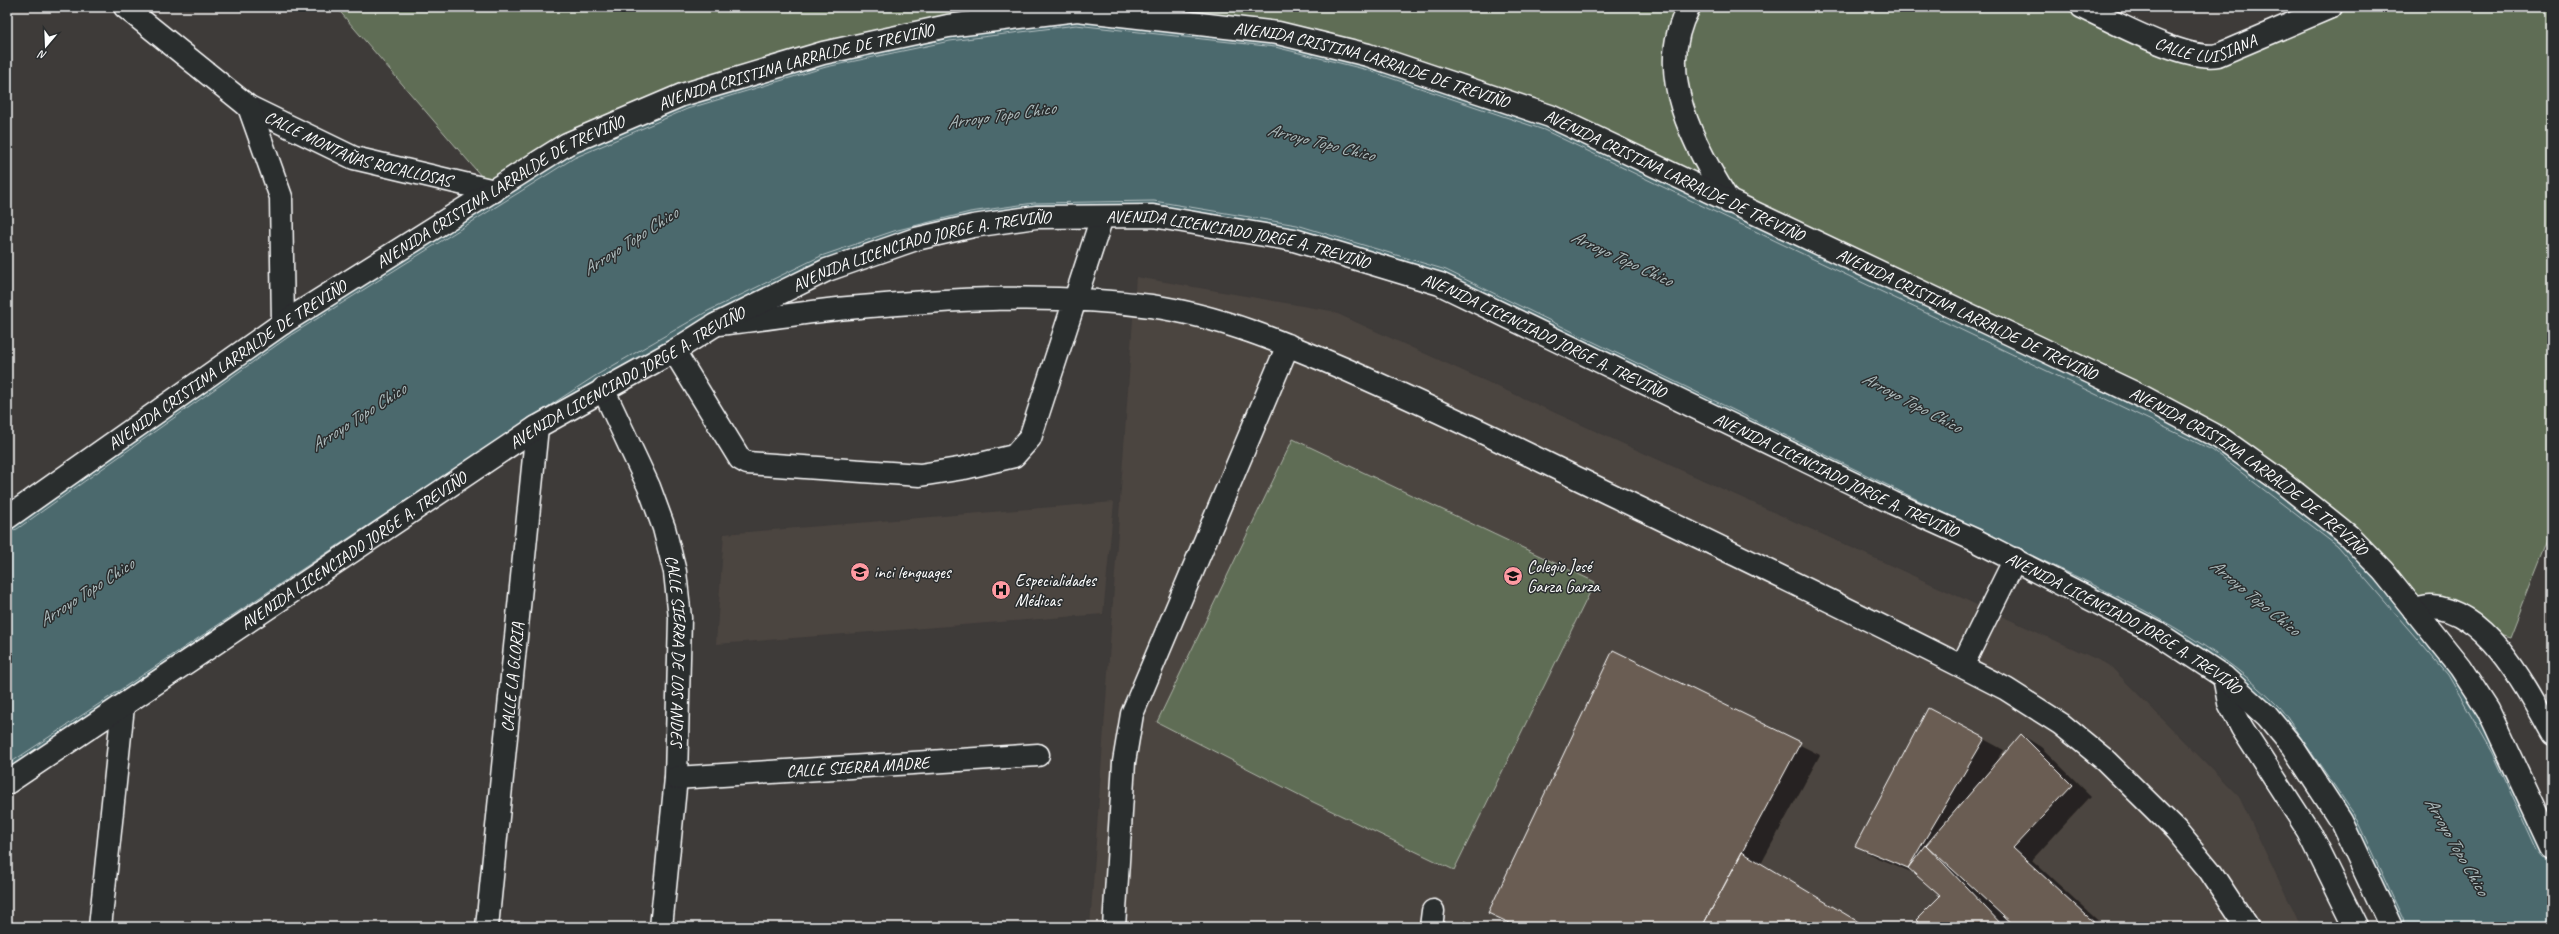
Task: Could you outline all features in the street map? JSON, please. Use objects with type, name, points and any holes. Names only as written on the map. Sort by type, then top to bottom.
[{"type":"main road","name":"CALLE MONTAÑAS ROCALLOSAS","points":[[125,7],[249,107],[354,158],[494,191]]},
{"type":"main road","points":[[1689,7],[1676,38],[1675,79],[1692,134],[1707,166],[1729,202]]},
{"type":"main road","name":"CALLE LUISIANA","points":[[2082,7],[2186,53],[2205,57],[2218,55],[2331,7]]},
{"type":"main road","name":"AVENIDA CRISTINA LARRALDE DE TREVIÑO","points":[[7,518],[283,323],[567,144],[682,95],[823,53],[948,26],[1079,8],[1278,33],[1368,54],[1550,116],[2143,397],[2220,438],[2282,482],[2348,535],[2383,571],[2460,667],[2488,710],[2552,847]]},
{"type":"main road","name":"CALLE MONTAÑAS ROCALLOSAS","points":[[249,107],[281,197],[283,323]]},
{"type":"main road","name":"AVENIDA LICENCIADO JORGE A. TREVIÑO","points":[[7,783],[537,427],[603,389],[674,351],[715,325],[827,270],[916,239],[973,226],[1036,217],[1153,216],[1294,240],[1440,284],[1878,496],[2015,559],[2157,633],[2224,677],[2267,716],[2292,746],[2341,821],[2390,927]]},
{"type":"main road","points":[[674,351],[743,462],[851,472],[920,474],[964,468],[1014,456],[1030,438],[1102,217]]},
{"type":"main road","points":[[715,325],[847,308],[1000,299],[1075,300],[1150,306],[1191,314],[1237,326],[1288,345],[1430,406],[1962,666],[2006,689],[2061,724],[2105,760],[2176,830],[2210,871],[2247,927]]},
{"type":"main road","points":[[1114,927],[1124,762],[1132,714],[1288,345]]},
{"type":"main road","name":"CALLE SIERRA DE LOS ANDES","points":[[603,389],[649,487],[675,572],[680,618],[676,778],[661,927]]},
{"type":"main road","name":"CALLE LA GLORIA","points":[[487,927],[537,427]]},
{"type":"main road","points":[[1962,666],[2015,559]]},
{"type":"main road","points":[[2414,610],[2431,606],[2475,623],[2494,644],[2530,694],[2552,734]]},
{"type":"main road","points":[[2224,677],[2229,703],[2242,728],[2309,832],[2356,927]]},
{"type":"main road","points":[[100,927],[123,706]]},
{"type":"main road","name":"CALLE SIERRA MADRE","points":[[676,778],[1038,755]]},
{"type":"shaded area","name":"Colegio José Garza Garza","points":[[1136,277],[1331,311],[2109,665],[2239,797],[2301,927],[1090,927]]},
{"type":"shaded area","points":[[1114,502],[1103,614],[716,644],[724,534]]},
{"type":"green space","points":[[336,7],[2082,7],[2211,57],[2329,7],[2552,7],[2552,529],[2510,637],[2414,610],[1550,116],[494,191]]},
{"type":"green space","points":[[1293,439],[1595,582],[1454,870],[1311,801],[1157,722]]},
{"type":"water","name":"Arroyo Topo Chico","points":[[1077,10],[1278,33],[1550,116],[2220,438],[2348,535],[2460,667],[2552,847],[2552,927],[2390,927],[2341,821],[2224,677],[1440,284],[1153,216],[1036,217],[899,245],[715,325],[7,783],[7,518],[567,144],[823,53]]},
{"type":"building","points":[[1613,650],[1801,742],[1702,927],[1518,927],[1488,913]]},
{"type":"building","points":[[1928,708],[1985,738],[1908,868],[1855,846]]},
{"type":"building","points":[[2021,734],[2072,785],[2013,848],[2099,927],[2015,927],[1926,845]]},
{"type":"building","points":[[1926,845],[2004,927],[1923,927],[1916,920],[1940,896],[1908,868]]},
{"type":"building","points":[[1742,852],[1867,927],[1702,927]]},
{"type":"building","points":[[1465,921],[1477,927],[1463,927]]},
{"type":"place","name":"inci lenguages","points":[[860,572]]},
{"type":"place","name":"Colegio José Garza Garza","points":[[1513,576]]},
{"type":"place","name":"Especialidades Médicas","points":[[1001,590]]}]
